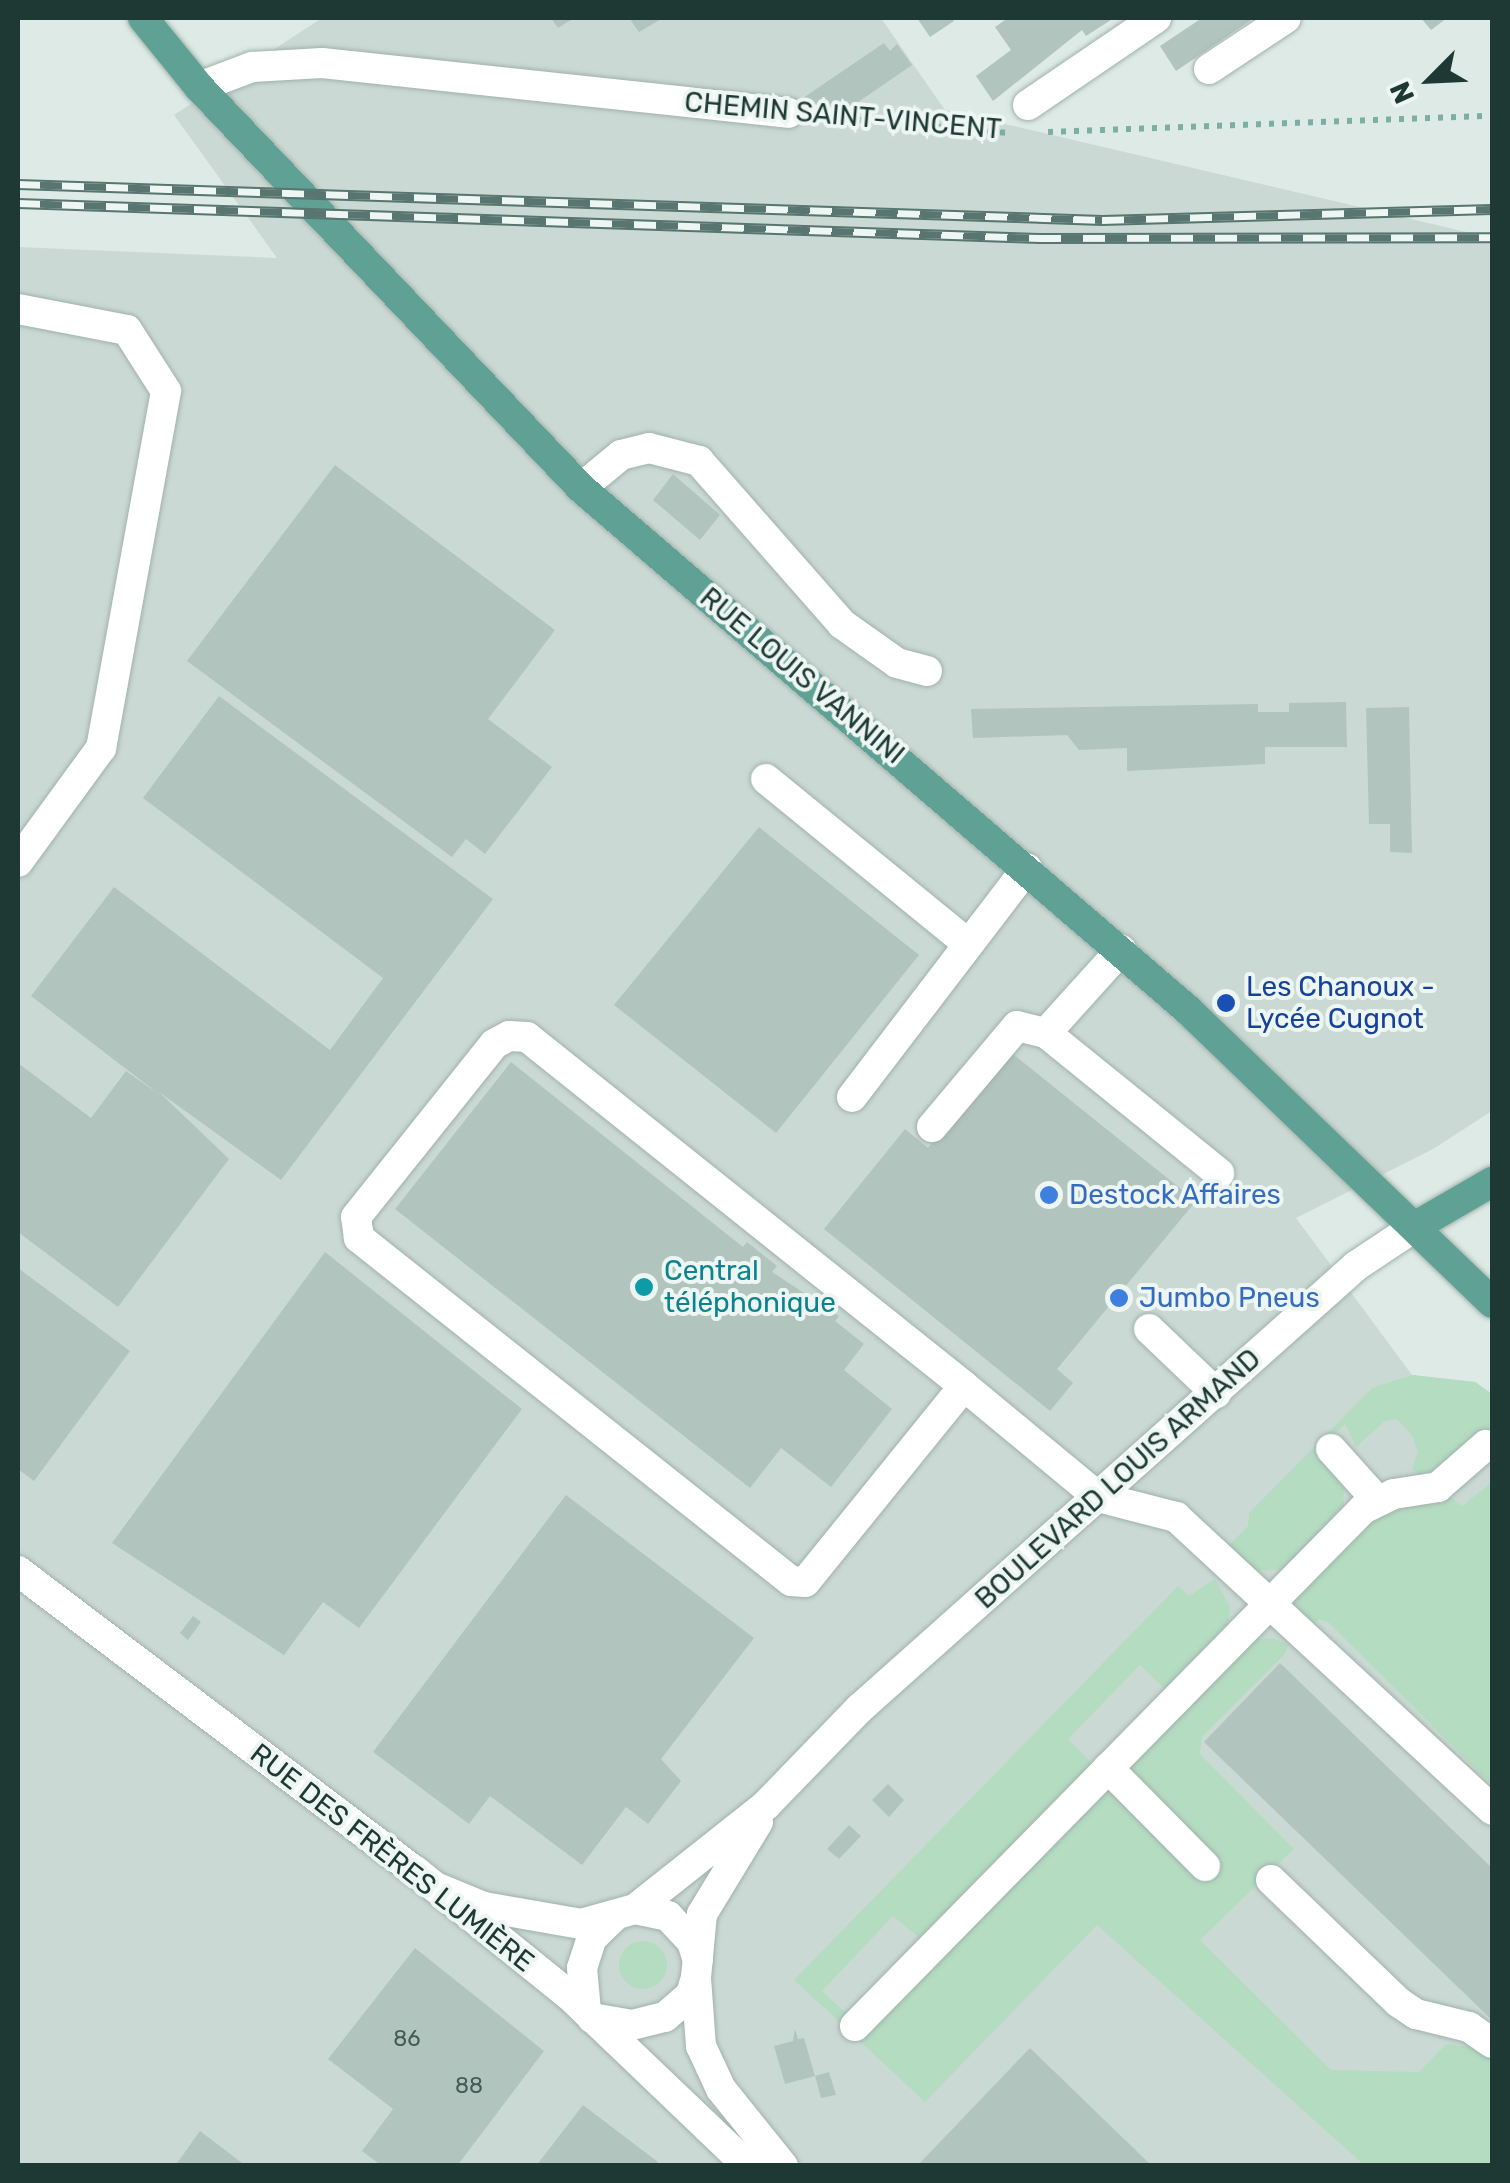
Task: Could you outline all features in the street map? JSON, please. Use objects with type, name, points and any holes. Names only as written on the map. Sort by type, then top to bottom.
[{"type":"main road","name":"RUE LOUIS VANNINI","points":[[142,18],[198,88],[581,488],[1121,950],[1492,1302]]},
{"type":"main road","name":"BOULEVARD LOUIS ARMAND","points":[[1416,1226],[1492,1182]]},
{"type":"street","points":[[1028,123],[1156,18]]},
{"type":"street","points":[[1209,69],[1286,18]]},
{"type":"street","name":"CHEMIN SAINT-VINCENT","points":[[198,88],[252,67],[322,63],[788,113]]},
{"type":"street","points":[[18,310],[127,330],[166,391],[101,748],[18,862]]},
{"type":"street","points":[[581,488],[621,455],[649,448],[698,461],[842,624],[886,656],[927,671]]},
{"type":"street","points":[[766,779],[966,942]]},
{"type":"street","points":[[852,1097],[966,942],[1028,868]]},
{"type":"street","points":[[1046,1032],[1121,950]]},
{"type":"street","points":[[932,1127],[1018,1026],[1046,1032],[1219,1173]]},
{"type":"street","points":[[964,1386],[816,1574],[791,1581],[360,1238],[356,1217],[494,1044],[527,1038],[964,1386],[1098,1497],[1176,1517],[1492,1810]]},
{"type":"street","name":"BOULEVARD LOUIS ARMAND","points":[[435,1887],[484,1907],[581,1924],[626,1912],[766,1805],[859,1710],[1356,1266],[1416,1226]]},
{"type":"street","points":[[1150,1328],[1216,1393]]},
{"type":"street","points":[[855,2026],[1377,1500],[1438,1487],[1486,1445]]},
{"type":"street","points":[[1331,1450],[1377,1500]]},
{"type":"street","name":"RUE DES FRÈRES LUMIÈRE","points":[[18,1571],[435,1887],[768,2162]]},
{"type":"street","points":[[1108,1768],[1205,1866]]},
{"type":"street","name":"BOULEVARD LOUIS ARMAND","points":[[766,1805],[702,1914],[697,1969],[701,2046],[721,2089],[768,2162]]},
{"type":"street","points":[[1271,1880],[1398,2002],[1416,2014],[1469,2027],[1492,2044]]},
{"type":"street","points":[[626,1912],[668,1916],[692,1942],[697,1969],[691,1994],[665,2016],[632,2025],[589,2014],[582,1968],[592,1938],[626,1912]]},
{"type":"path","name":"CHEMIN SAINT-VINCENT","points":[[788,113],[1028,123],[1492,116]]},
{"type":"shaded area","points":[[322,18],[881,18],[945,110],[1492,238],[1492,1111],[1433,1149],[1296,1218],[1412,1375],[1475,1382],[1492,1394],[1492,2165],[18,2166],[18,247],[277,258],[174,115]]},
{"type":"green space","points":[[1412,1375],[1475,1382],[1492,1394],[1492,1450],[1438,1477],[1420,1476],[1412,1468],[1418,1453],[1413,1437],[1397,1419],[1385,1421],[1356,1447],[1345,1424],[1317,1451],[1343,1480],[1344,1512],[1282,1569],[1255,1571],[1227,1547],[1248,1526],[1249,1513],[1372,1388]]},
{"type":"green space","points":[[1492,1482],[1492,1785],[1328,1622],[1319,1619],[1311,1630],[1294,1601],[1299,1582],[1375,1508],[1445,1493],[1462,1506]]},
{"type":"green space","points":[[1215,1579],[1230,1607],[1227,1632],[1168,1692],[1140,1665],[1068,1739],[1095,1766],[922,1940],[893,1916],[822,1991],[849,2016],[844,2026],[794,1980],[1178,1586],[1189,1596]]},
{"type":"green space","points":[[1273,1638],[1288,1645],[1285,1654],[1202,1737],[1200,1754],[1294,1849],[1200,1940],[1331,2070],[1419,2072],[1446,2044],[1492,2050],[1492,2165],[1364,2165],[1097,1925],[925,2102],[852,2034],[1106,1791],[1118,1794],[1133,1782],[1128,1765],[1248,1640]]},
{"type":"green space","points":[[643,1941],[660,1948],[667,1965],[660,1982],[643,1989],[626,1982],[619,1965],[626,1948]]},
{"type":"building","points":[[551,18],[574,18],[558,28]]},
{"type":"building","points":[[629,18],[663,18],[639,32]]},
{"type":"building","points":[[917,18],[952,18],[954,21],[930,37]]},
{"type":"building","points":[[1008,18],[1114,18],[1086,36],[1082,30],[993,101],[976,76],[1011,50],[995,27]]},
{"type":"building","points":[[1202,18],[1254,18],[1176,71],[1160,46]]},
{"type":"building","points":[[1421,18],[1447,18],[1431,30]]},
{"type":"building","points":[[884,43],[890,51],[897,44],[912,65],[848,109],[797,102]]},
{"type":"building","points":[[335,465],[555,630],[488,719],[552,767],[485,854],[466,839],[452,857],[187,661]]},
{"type":"building","points":[[673,474],[720,515],[700,540],[653,500]]},
{"type":"building","points":[[219,696],[493,899],[281,1180],[159,1092],[229,1159],[118,1307],[18,1232],[18,1063],[91,1118],[126,1071],[160,1095],[31,996],[114,887],[330,1050],[383,978],[143,798]]},
{"type":"building","points":[[1346,702],[1347,747],[1265,747],[1265,764],[1127,771],[1127,748],[1079,750],[1067,735],[973,738],[971,709],[1258,704],[1258,712],[1289,712],[1289,703]]},
{"type":"building","points":[[1409,707],[1412,853],[1390,852],[1390,824],[1369,824],[1366,708]]},
{"type":"building","points":[[759,827],[919,955],[776,1133],[614,1005]]},
{"type":"building","points":[[1009,1051],[1196,1201],[1057,1369],[1073,1383],[1050,1411],[824,1229],[905,1129],[928,1148]]},
{"type":"building","name":"Central téléphonique","points":[[511,1062],[743,1247],[747,1242],[777,1266],[772,1272],[839,1316],[835,1321],[864,1344],[844,1370],[892,1409],[831,1487],[781,1448],[750,1488],[395,1209]]},
{"type":"building","points":[[325,1252],[522,1409],[359,1628],[323,1602],[284,1655],[112,1543]]},
{"type":"building","points":[[18,1268],[130,1351],[34,1481],[18,1469]]},
{"type":"building","points":[[566,1495],[754,1638],[661,1759],[681,1781],[648,1824],[626,1807],[582,1865],[490,1796],[469,1824],[373,1752]]},
{"type":"building","points":[[193,1616],[201,1622],[188,1640],[180,1633]]},
{"type":"building","points":[[1280,1663],[1492,1868],[1492,2020],[1204,1742]]},
{"type":"building","points":[[888,1784],[904,1800],[889,1817],[872,1800]]},
{"type":"building","points":[[849,1825],[861,1836],[839,1859],[827,1849]]},
{"type":"building","points":[[415,1948],[544,2051],[457,2166],[382,2166],[362,2151],[393,2109],[328,2059]]},
{"type":"building","points":[[795,2029],[798,2039],[804,2038],[815,2076],[785,2084],[774,2046],[793,2041]]},
{"type":"building","points":[[1030,2048],[1152,2166],[917,2166]]},
{"type":"building","points":[[829,2072],[836,2095],[821,2098],[815,2076]]},
{"type":"building","points":[[583,2105],[658,2162],[655,2166],[536,2166]]},
{"type":"building","points":[[200,2131],[246,2166],[175,2166]]},
{"type":"railway","points":[[18,184],[1102,220],[1492,209]]},
{"type":"railway","points":[[18,203],[1039,238],[1492,237]]},
{"type":"place","name":"Les Chanoux - Lycée Cugnot","points":[[1226,1003]]},
{"type":"place","name":"Destock Affaires","points":[[1049,1195]]},
{"type":"place","name":"Central téléphonique","points":[[644,1287]]},
{"type":"place","name":"Jumbo Pneus","points":[[1119,1298]]}]
